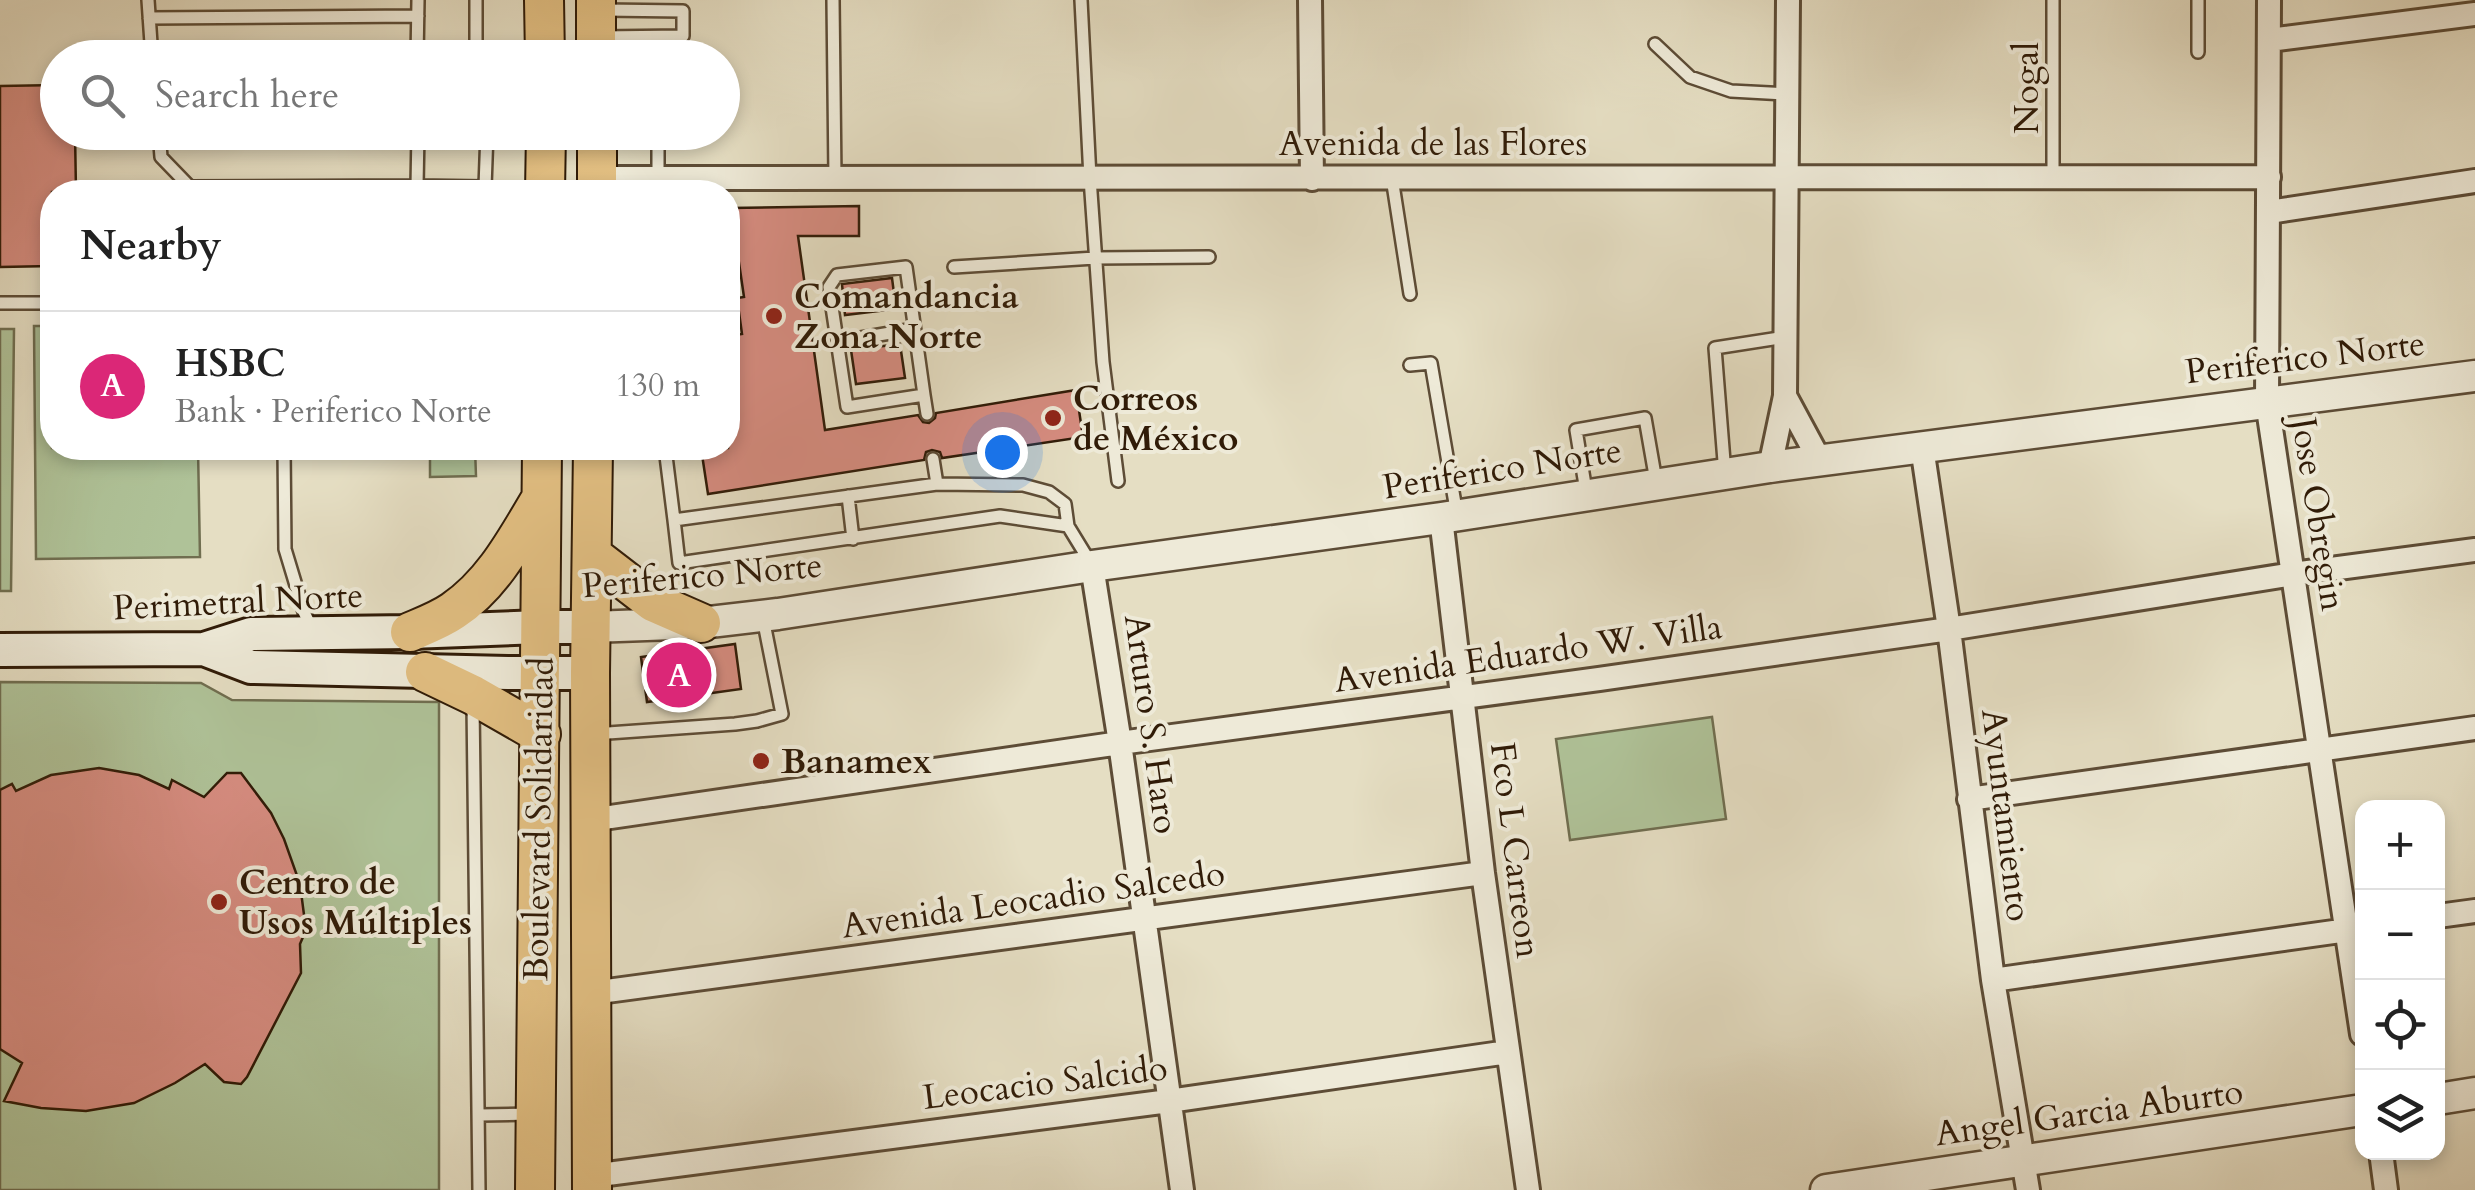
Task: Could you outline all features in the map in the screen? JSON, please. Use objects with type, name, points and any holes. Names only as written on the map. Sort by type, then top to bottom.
[{"type":"main road","points":[[544,0],[545,40]]},
{"type":"main road","points":[[545,180],[546,150]]},
{"type":"main road","points":[[597,150],[598,180]]},
{"type":"main road","name":"Boulevard Solidaridad","points":[[535,1190],[542,460]]},
{"type":"main road","name":"Boulevard Solidaridad","points":[[592,1183],[593,460]]},
{"type":"main road","points":[[410,632],[453,612],[486,582],[540,507],[592,537],[653,602],[701,623]]},
{"type":"main road","name":"Perimetral Norte","points":[[0,650],[204,650],[251,634],[540,627]]},
{"type":"main road","name":"Periferico Norte","points":[[540,627],[591,627]]},
{"type":"main road","points":[[204,650],[252,667],[590,672]]},
{"type":"main road","points":[[424,672],[541,734]]},
{"type":"street","points":[[1310,0],[1312,179]]},
{"type":"street","points":[[1770,467],[1786,396],[1788,0]]},
{"type":"street","name":"Jose Obregin","points":[[2269,0],[2267,402],[2320,751],[2354,930],[2358,980]]},
{"type":"street","points":[[2269,40],[2475,14]]},
{"type":"street","name":"Avenida de las Flores","points":[[643,180],[2269,177]]},
{"type":"street","points":[[2269,212],[2475,182]]},
{"type":"street","name":"Periferico Norte","points":[[591,627],[701,623],[762,616],[1770,467],[2475,376]]},
{"type":"street","points":[[1786,396],[1820,461]]},
{"type":"street","name":"Ayuntamiento","points":[[1922,447],[1993,980],[2028,1190]]},
{"type":"street","name":"Fco L Carreon","points":[[1449,517],[1462,698],[1528,1190]]},
{"type":"street","name":"Avenida Eduardo W. Villa","points":[[590,820],[1949,629],[2293,574],[2475,550]]},
{"type":"street","name":"Arturo S. Haro","points":[[1092,566],[1182,1190]]},
{"type":"street","points":[[1969,799],[2475,728]]},
{"type":"street","name":"Avenida Leocadio Salcedo","points":[[592,993],[1483,873]]},
{"type":"street","points":[[2445,915],[2475,910]]},
{"type":"street","points":[[1993,980],[2354,930]]},
{"type":"street","name":"Leocacio Salcido","points":[[592,1183],[1508,1052]]},
{"type":"street","points":[[2445,1098],[2475,1093]]},
{"type":"street","name":"Angel Garcia Aburto","points":[[1826,1190],[2355,1111]]},
{"type":"street","points":[[2382,1160],[2386,1190]]},
{"type":"lane","points":[[148,0],[151,40]]},
{"type":"lane","points":[[417,40],[418,0]]},
{"type":"lane","points":[[476,0],[476,40]]},
{"type":"lane","points":[[833,0],[835,178]]},
{"type":"lane","points":[[1082,0],[1102,362],[1118,481]]},
{"type":"lane","name":"Nogal","points":[[2052,0],[2054,176]]},
{"type":"lane","points":[[2198,0],[2198,52]]},
{"type":"lane","points":[[682,11],[684,36],[596,26],[682,11]]},
{"type":"lane","points":[[149,18],[418,16]]},
{"type":"lane","points":[[1656,44],[1690,77],[1731,91],[1788,94]]},
{"type":"lane","points":[[161,150],[162,157],[183,180]]},
{"type":"lane","points":[[417,180],[418,150]]},
{"type":"lane","points":[[486,180],[487,150]]},
{"type":"lane","points":[[658,150],[658,178]]},
{"type":"lane","points":[[1392,178],[1410,294]]},
{"type":"lane","points":[[954,267],[1095,258],[1209,257]]},
{"type":"lane","points":[[924,395],[847,408],[829,287],[837,275],[906,267],[924,395],[926,414]]},
{"type":"lane","points":[[0,303],[40,303]]},
{"type":"lane","points":[[837,342],[914,329]]},
{"type":"lane","points":[[1725,474],[1715,348],[1786,337]]},
{"type":"lane","points":[[1410,365],[1431,363],[1449,517]]},
{"type":"lane","points":[[1587,496],[1576,430],[1645,418],[1657,484]]},
{"type":"lane","points":[[934,459],[937,484]]},
{"type":"lane","points":[[284,460],[285,548],[314,633]]},
{"type":"lane","points":[[666,460],[679,564],[1000,516],[1068,526]]},
{"type":"lane","points":[[674,520],[937,484],[1023,484],[1049,492],[1065,504],[1068,526],[1092,566]]},
{"type":"lane","points":[[848,496],[853,539]]},
{"type":"lane","points":[[590,734],[735,724],[782,714],[762,616]]},
{"type":"lane","points":[[473,695],[480,1190]]},
{"type":"lane","points":[[480,1115],[534,1114]]},
{"type":"green space","points":[[34,326],[40,326],[40,460],[198,460],[200,557],[36,559]]},
{"type":"green space","points":[[0,329],[14,329],[11,591],[0,591]]},
{"type":"green space","points":[[430,460],[475,460],[476,476],[430,477]]},
{"type":"green space","name":"Centro de Usos Múltiples","points":[[0,682],[201,683],[232,700],[439,702],[439,1190],[0,1190]]},
{"type":"green space","points":[[1712,717],[1726,819],[1570,840],[1556,739]]},
{"type":"building","points":[[40,85],[40,150],[75,150],[76,180],[40,180],[40,266],[0,267],[0,86]]},
{"type":"building","points":[[859,206],[859,236],[798,236],[825,430],[918,415],[929,423],[936,413],[1076,390],[1083,437],[942,458],[940,452],[932,450],[926,452],[924,460],[708,494],[703,460],[740,460],[740,298],[744,297],[740,208]]},
{"type":"building","points":[[892,278],[896,309],[845,315],[842,284]]},
{"type":"building","points":[[900,344],[905,378],[856,384],[851,350]]},
{"type":"building","points":[[735,644],[741,689],[647,702],[641,657]]},
{"type":"building","points":[[99,768],[139,775],[169,789],[172,780],[204,797],[227,773],[241,773],[271,813],[284,839],[300,884],[306,930],[300,944],[301,973],[241,1084],[224,1082],[205,1064],[134,1103],[86,1111],[4,1101],[22,1063],[0,1049],[0,790],[12,784],[16,791],[51,775]]},
{"type":"place","name":"Comandancia Zona Norte","points":[[774,316]]},
{"type":"place","name":"Correos de México","points":[[1053,418]]},
{"type":"place","name":"HSBC","points":[[679,675]]},
{"type":"place","name":"Banamex","points":[[761,761]]},
{"type":"place","name":"Centro de Usos Múltiples","points":[[219,902]]}]
